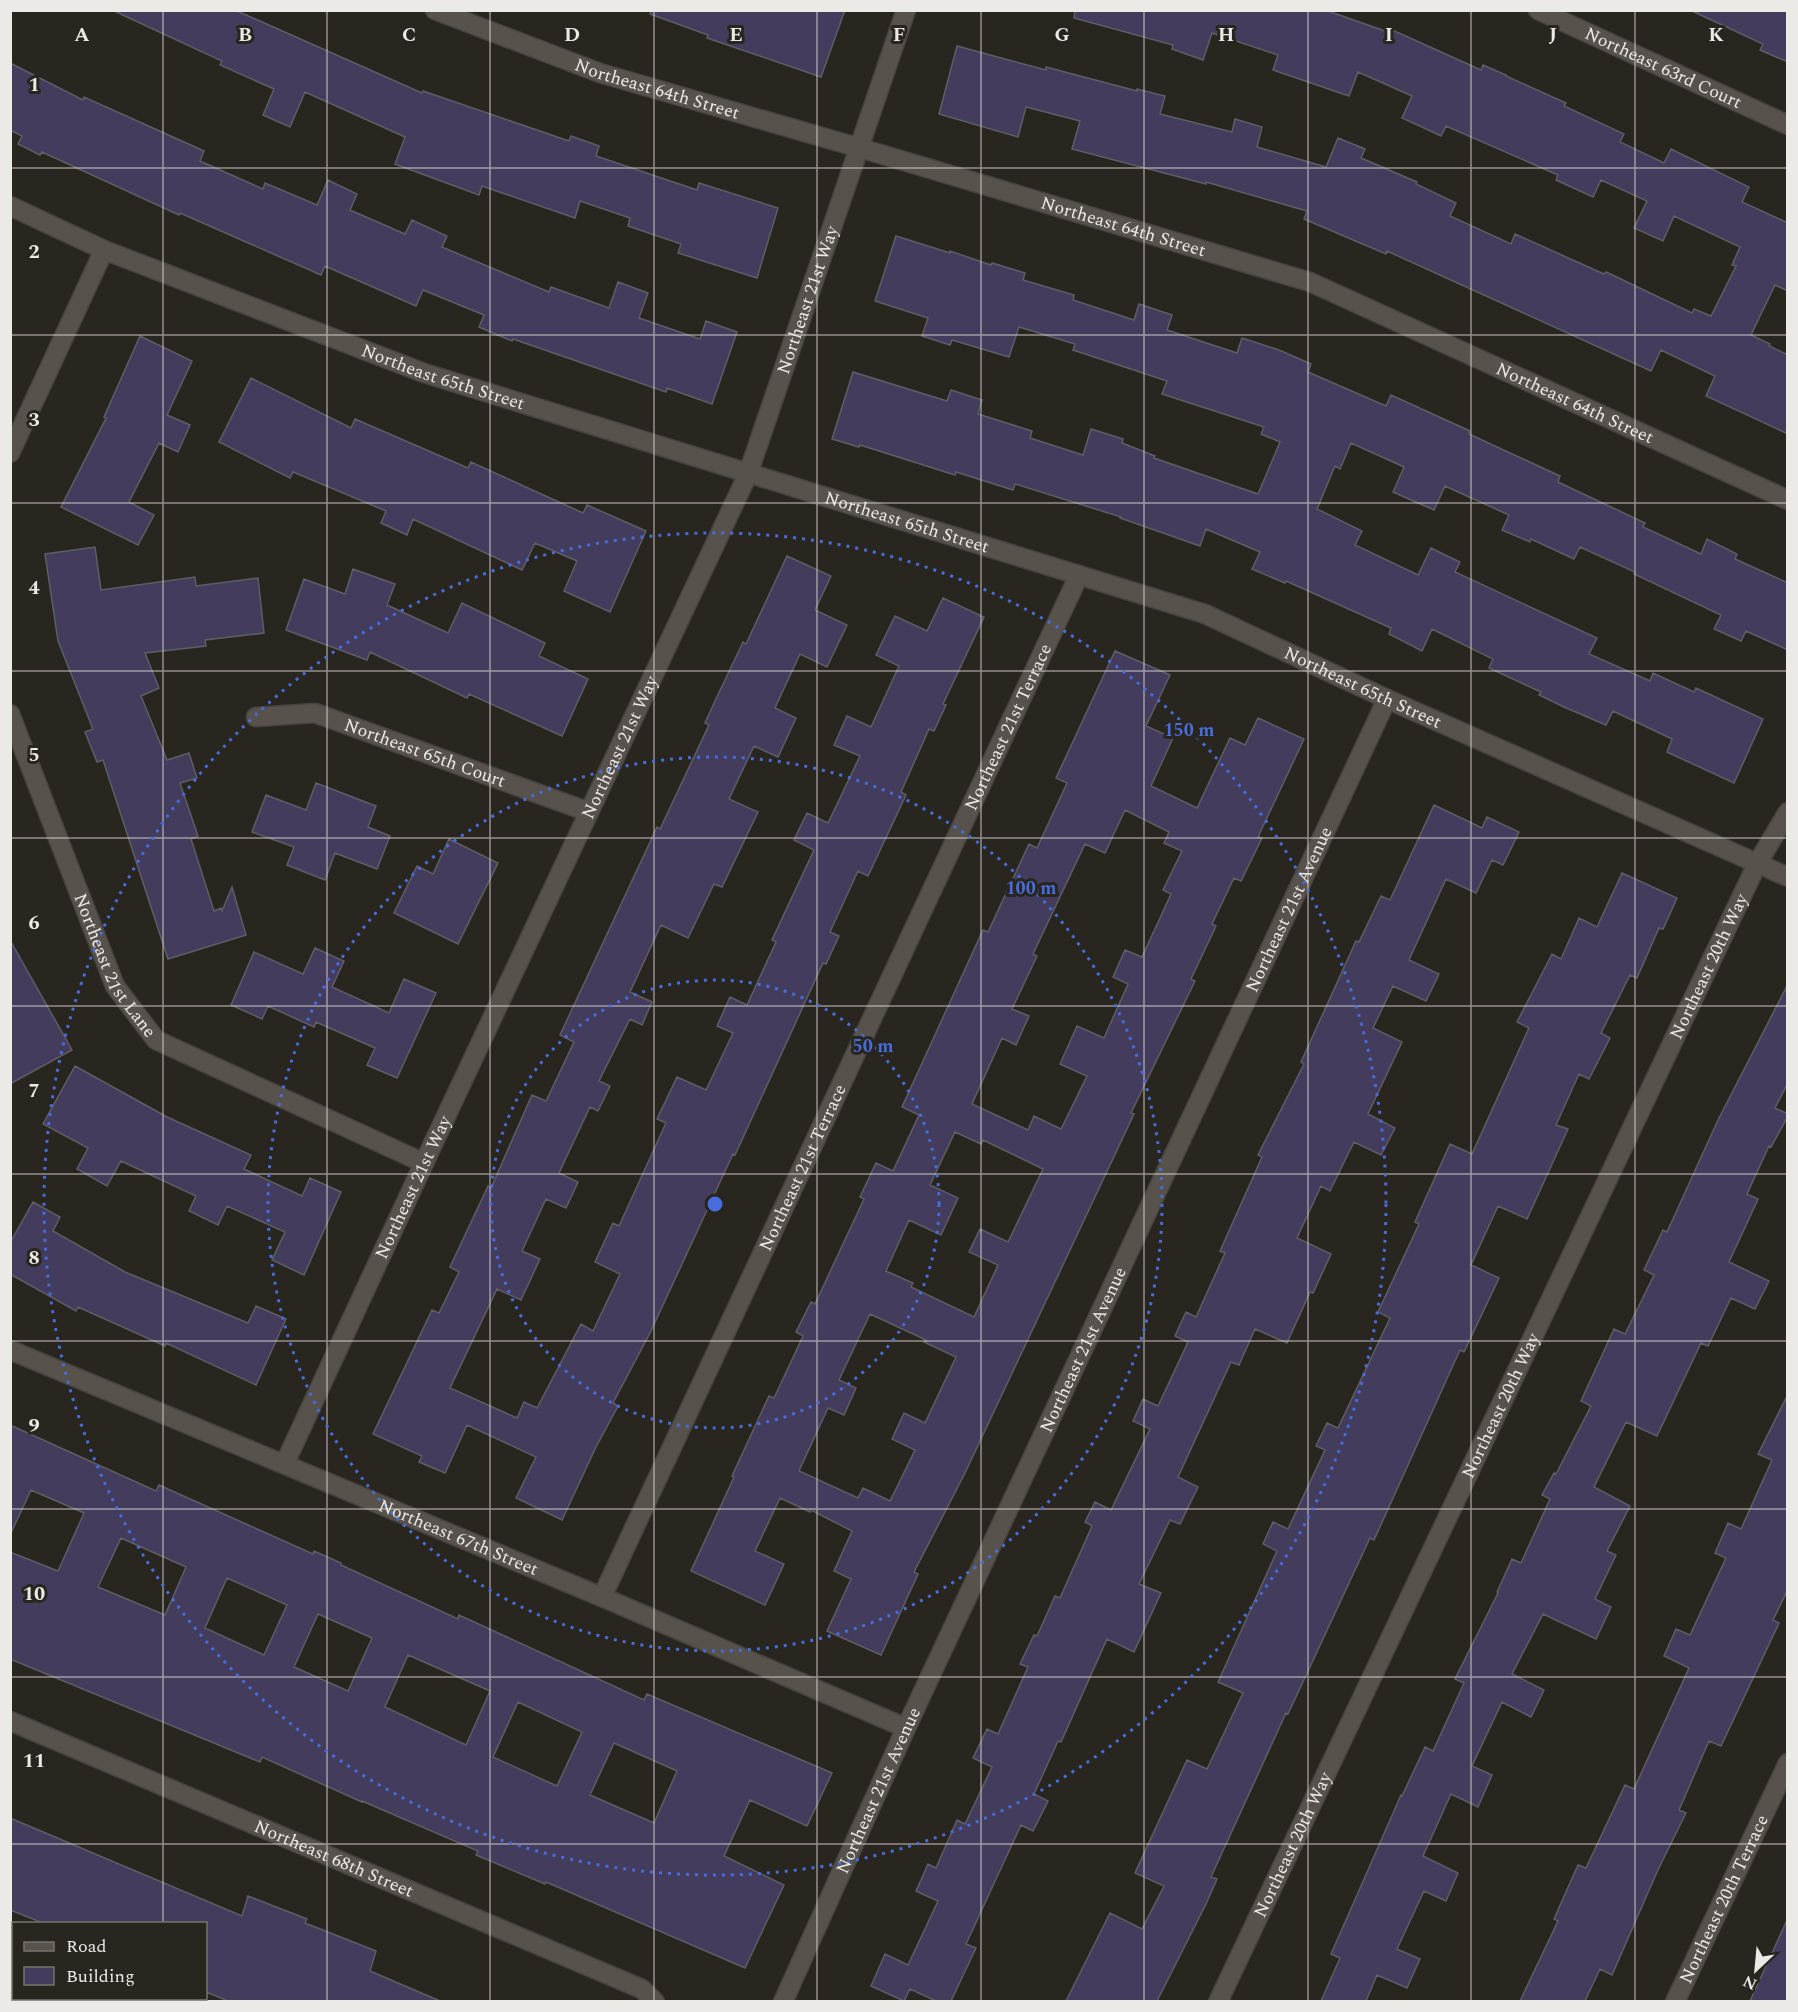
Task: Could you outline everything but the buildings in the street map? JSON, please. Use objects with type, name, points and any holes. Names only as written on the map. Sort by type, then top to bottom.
[{"type":"street","name":"Northeast 64th Street","points":[[435,10],[600,73],[1310,282],[1788,500]]},
{"type":"street","name":"Northeast 21st Way","points":[[285,1463],[423,1163],[747,474],[906,10]]},
{"type":"street","name":"Northeast 63rd Court","points":[[1538,10],[1788,125]]},
{"type":"street","name":"Northeast 65th Street","points":[[10,206],[105,250],[424,373],[1205,614],[1387,699],[1788,877]]},
{"type":"street","points":[[10,453],[105,250]]},
{"type":"street","name":"Northeast 21st Terrace","points":[[602,1597],[1079,575]]},
{"type":"street","name":"Northeast 21st Avenue","points":[[783,2001],[906,1728],[1387,699]]},
{"type":"street","name":"Northeast 65th Court","points":[[256,717],[315,713],[589,812]]},
{"type":"street","name":"Northeast 21st Lane","points":[[10,714],[115,986],[156,1040],[423,1163]]},
{"type":"street","name":"Northeast 20th Way","points":[[1218,2001],[1757,864],[1788,812]]},
{"type":"street","name":"Northeast 67th Street","points":[[10,1350],[285,1463],[906,1728]]},
{"type":"street","name":"Northeast 68th Street","points":[[10,1721],[642,1989],[655,2001]]},
{"type":"street","name":"Northeast 20th Terrace","points":[[1675,2001],[1788,1762]]}]
